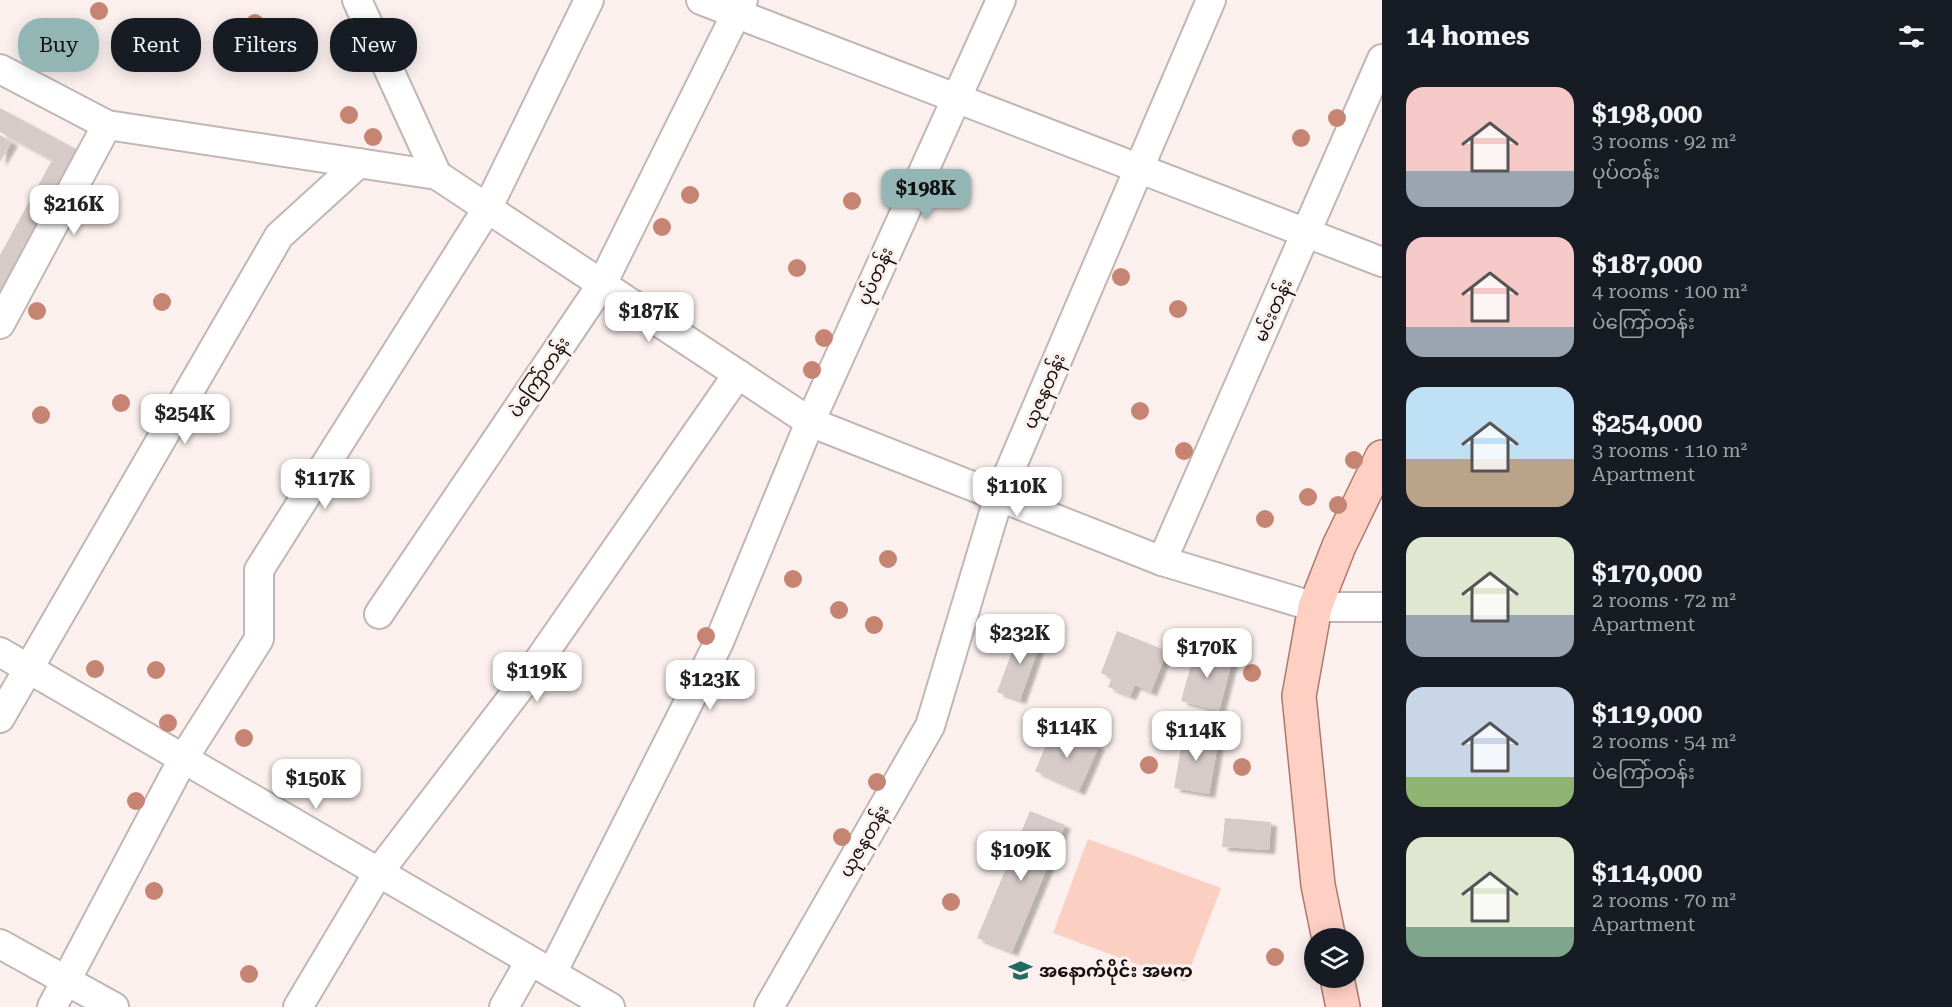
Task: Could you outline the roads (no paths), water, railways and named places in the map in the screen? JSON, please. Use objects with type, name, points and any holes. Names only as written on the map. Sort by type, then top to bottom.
[{"type":"main road","points":[[1327,928],[1318,885],[1299,696],[1315,607],[1339,546],[1382,457]]},
{"type":"main road","points":[[1339,988],[1343,1007]]},
{"type":"street","points":[[357,0],[437,175]]},
{"type":"street","points":[[52,1007],[183,759],[259,639],[259,570],[487,208],[589,0]]},
{"type":"street","points":[[701,0],[740,7],[956,99],[1139,167],[1382,262]]},
{"type":"street","name":"ပုပ်တန်း","points":[[504,1007],[541,967],[718,642],[810,422],[1001,0]]},
{"type":"street","name":"ယုဇနတန်း","points":[[769,1007],[930,726],[999,496],[1211,0]]},
{"type":"street","name":"ပဲကြော်တန်း","points":[[379,614],[602,284],[740,7]]},
{"type":"street","name":"မင်းတန်း","points":[[1162,561],[1382,59]]},
{"type":"street","points":[[0,69],[107,125],[437,175],[810,422],[1162,561],[1315,607],[1382,607]]},
{"type":"street","points":[[0,324],[107,125]]},
{"type":"street","points":[[0,718],[279,236],[359,163]]},
{"type":"street","points":[[298,1007],[378,873],[521,686],[738,374]]},
{"type":"street","points":[[0,652],[610,1007]]},
{"type":"street","points":[[0,944],[114,1007]]},
{"type":"place","name":"အနောက်ပိုင်း အမက","points":[[1021,970]]}]
